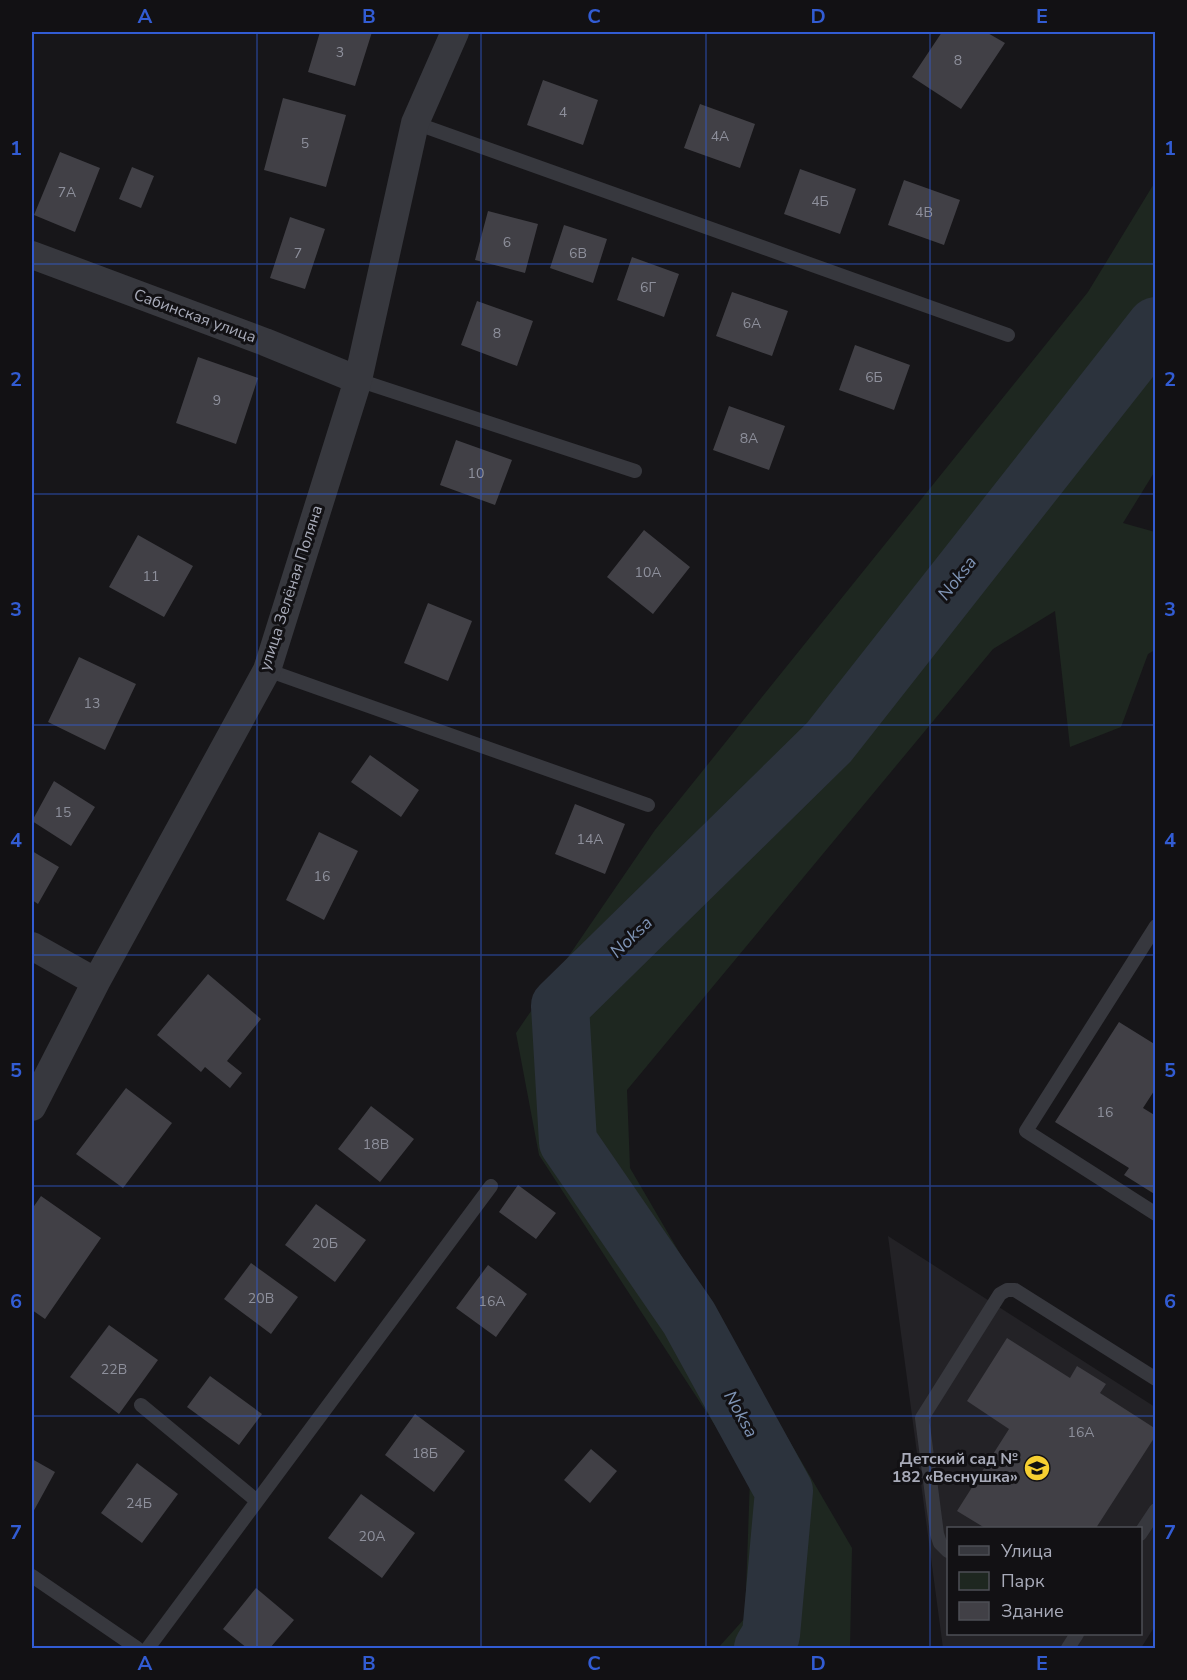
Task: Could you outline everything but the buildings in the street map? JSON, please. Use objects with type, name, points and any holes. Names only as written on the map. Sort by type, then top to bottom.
[{"type":"street","name":"улица Зелёная Поляна","points":[[32,1107],[96,982],[267,670],[358,380],[415,123],[455,32]]},
{"type":"street","name":"Сабинская улица","points":[[32,255],[265,342],[358,380]]},
{"type":"street","points":[[32,946],[96,982]]},
{"type":"lane","points":[[415,123],[1008,335]]},
{"type":"lane","points":[[358,380],[634,471]]},
{"type":"lane","points":[[267,670],[648,805]]},
{"type":"lane","points":[[1155,926],[1026,1131],[1155,1214]]},
{"type":"lane","points":[[148,1648],[491,1186]]},
{"type":"lane","points":[[947,1550],[938,1539],[922,1418],[999,1294],[1007,1290],[1015,1290],[1155,1380]]},
{"type":"lane","points":[[141,1405],[257,1501]]},
{"type":"lane","points":[[1142,1531],[1155,1510]]},
{"type":"lane","points":[[32,1576],[137,1648]]},
{"type":"lane","points":[[1068,1648],[1076,1635]]},
{"type":"shaded area","name":"Детский сад № 182 «Веснушка»","points":[[888,1236],[1155,1407],[1155,1626],[1141,1648],[943,1648]]},
{"type":"green space","points":[[1155,182],[1155,471],[1123,523],[1155,532],[1155,650],[1148,654],[1121,727],[1070,747],[1055,611],[993,649],[627,1090],[630,1168],[852,1548],[850,1648],[718,1648],[745,1618],[750,1479],[539,1155],[516,1033],[655,830],[1088,292]]},
{"type":"waterway","name":"Noksa","points":[[763,1648],[771,1635],[784,1491],[689,1318],[568,1142],[560,1006],[829,742],[1156,326]]},
{"type":"place","name":"Детский сад № 182 «Веснушка»","points":[[1037,1468]]}]
